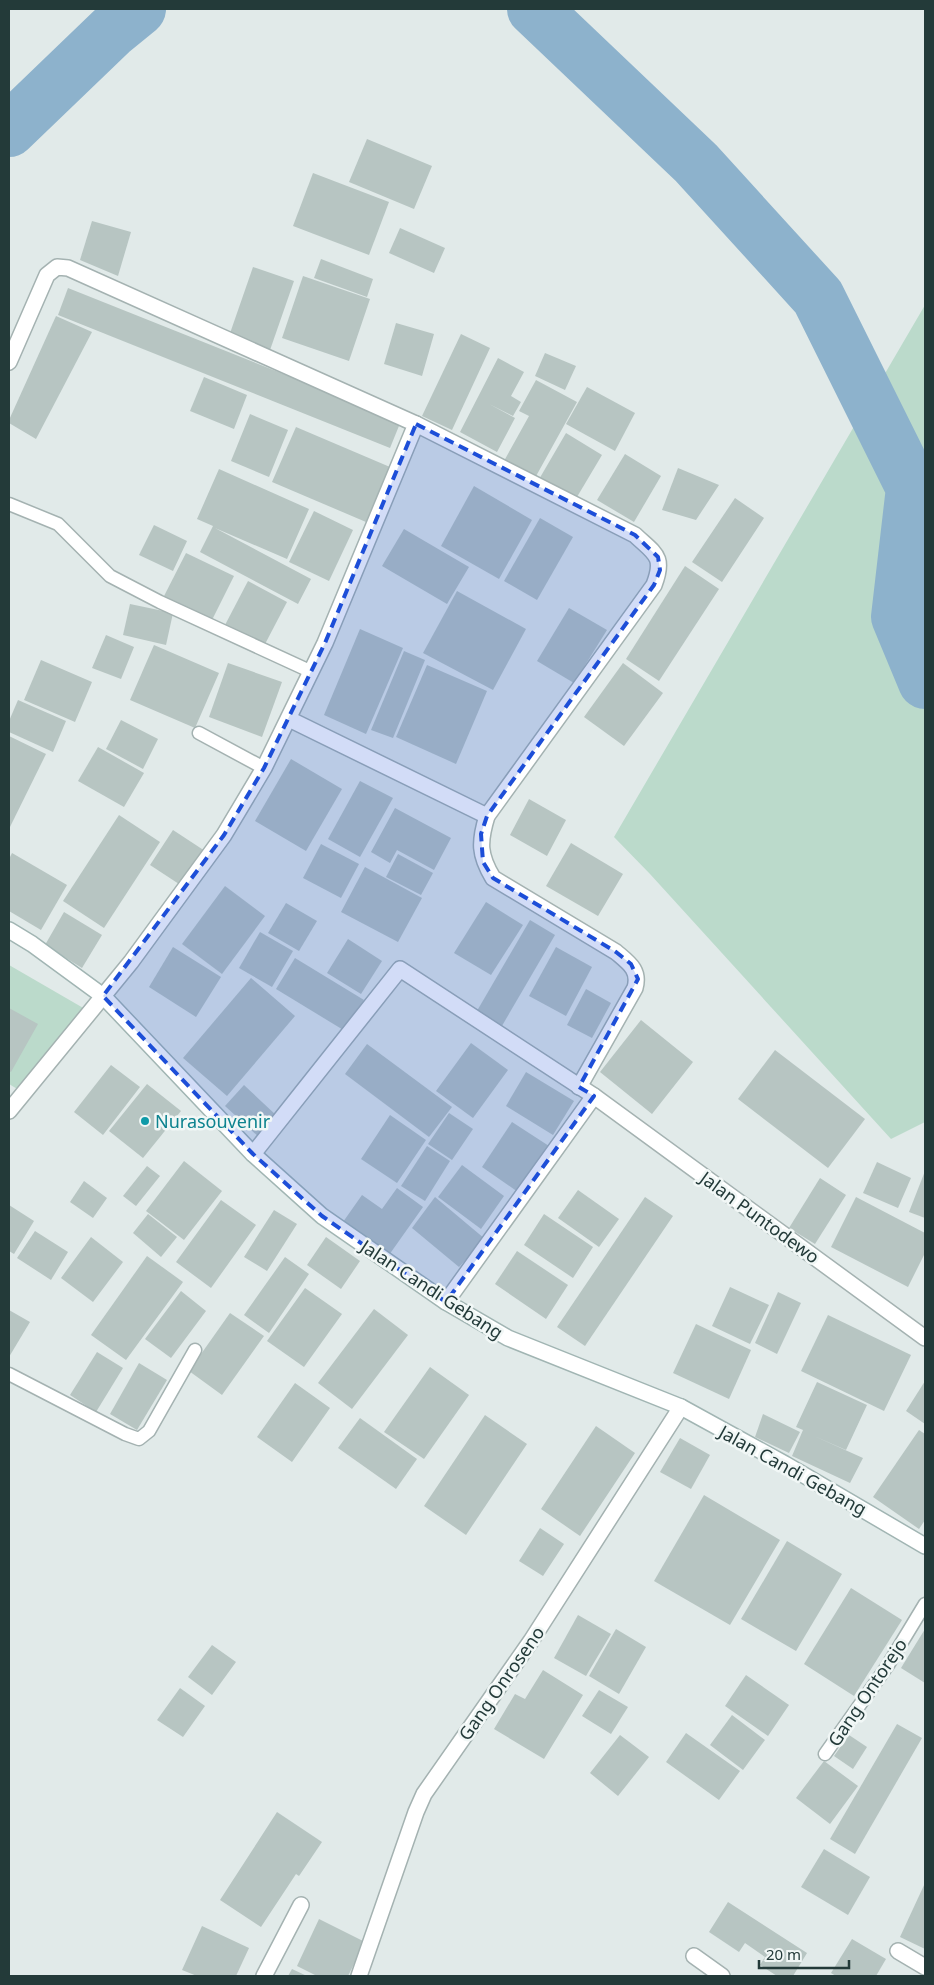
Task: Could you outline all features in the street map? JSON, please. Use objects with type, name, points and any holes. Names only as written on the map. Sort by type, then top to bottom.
[{"type":"street","points":[[9,362],[47,275],[57,267],[68,268],[416,424],[635,535],[658,556],[660,570],[654,585],[487,816],[481,834],[483,862],[493,878],[616,952],[631,964],[636,971],[638,980],[636,988],[579,1087]]},
{"type":"street","points":[[9,1111],[131,962],[224,835],[264,768],[312,672],[416,424]]},
{"type":"street","points":[[289,719],[487,816]]},
{"type":"street","name":"Jalan Candi Gebang","points":[[9,930],[32,944],[103,996],[253,1154],[322,1216],[446,1302],[508,1338],[680,1407],[785,1464],[925,1546]]},
{"type":"street","name":"Jalan Puntodewo","points":[[253,1154],[400,969],[594,1096],[925,1338]]},
{"type":"street","points":[[446,1302],[594,1096]]},
{"type":"street","name":"Gang Onroseno","points":[[359,1976],[424,1794],[531,1641],[680,1407]]},
{"type":"street","points":[[264,1976],[301,1905]]},
{"type":"street","points":[[898,1951],[925,1967]]},
{"type":"street","points":[[694,1956],[722,1976]]},
{"type":"lane","points":[[9,504],[58,524],[110,576],[160,602],[312,672]]},
{"type":"lane","points":[[199,733],[264,768]]},
{"type":"lane","points":[[9,1374],[125,1434],[139,1439],[149,1431],[195,1350]]},
{"type":"lane","name":"Gang Ontorejo","points":[[825,1754],[888,1664],[925,1604]]},
{"type":"highlighted area","points":[[416,424],[635,535],[658,557],[660,570],[654,585],[487,816],[481,834],[483,862],[493,878],[616,952],[631,964],[638,979],[579,1087],[594,1096],[446,1302],[322,1216],[253,1154],[103,996],[224,835],[264,768],[325,643]]},
{"type":"green space","points":[[925,305],[925,1122],[891,1139],[650,874],[614,837]]},
{"type":"green space","points":[[9,965],[85,1009],[29,1096],[9,1084]]},
{"type":"building","points":[[367,139],[432,166],[414,209],[349,182]]},
{"type":"building","points":[[313,173],[389,202],[369,255],[293,226]]},
{"type":"building","points":[[92,221],[131,232],[118,276],[80,260]]},
{"type":"building","points":[[400,228],[445,248],[434,273],[389,253]]},
{"type":"building","points":[[321,259],[373,279],[367,297],[314,278]]},
{"type":"building","points":[[253,267],[294,281],[269,353],[228,339]]},
{"type":"building","points":[[303,276],[370,299],[349,361],[282,338]]},
{"type":"building","points":[[68,288],[401,421],[390,448],[58,315]]},
{"type":"building","points":[[56,316],[92,332],[36,439],[9,423],[9,420]]},
{"type":"building","points":[[396,323],[434,334],[422,376],[384,364]]},
{"type":"building","points":[[461,334],[490,348],[452,430],[422,416]]},
{"type":"building","points":[[545,353],[576,366],[565,390],[535,376]]},
{"type":"building","points":[[498,358],[524,372],[511,396],[521,402],[513,416],[489,404],[515,418],[497,452],[460,432]]},
{"type":"building","points":[[204,377],[247,395],[234,429],[190,411]]},
{"type":"building","points":[[536,380],[577,402],[535,478],[504,461],[529,416],[519,411]]},
{"type":"building","points":[[587,387],[635,413],[615,451],[566,424]]},
{"type":"building","points":[[250,414],[288,430],[269,477],[231,461]]},
{"type":"building","points":[[296,427],[390,467],[366,522],[272,482]]},
{"type":"building","points":[[566,433],[602,455],[574,502],[538,481]]},
{"type":"building","points":[[625,454],[661,476],[634,522],[597,500]]},
{"type":"building","points":[[678,468],[719,485],[696,520],[662,510]]},
{"type":"building","points":[[219,469],[309,509],[287,559],[215,528],[311,579],[298,604],[200,552],[213,526],[197,519]]},
{"type":"building","points":[[474,486],[532,520],[499,579],[441,546]]},
{"type":"building","points":[[735,498],[764,518],[722,582],[692,562]]},
{"type":"building","points":[[314,511],[353,530],[329,581],[289,562]]},
{"type":"building","points":[[540,518],[573,537],[537,600],[504,581]]},
{"type":"building","points":[[154,525],[187,541],[173,571],[139,555]]},
{"type":"building","points":[[404,529],[469,567],[447,604],[382,566]]},
{"type":"building","points":[[186,553],[234,576],[211,622],[163,598]]},
{"type":"building","points":[[685,566],[719,589],[659,681],[626,659]]},
{"type":"building","points":[[248,581],[287,602],[264,646],[225,625]]},
{"type":"building","points":[[457,591],[526,629],[493,690],[423,653]]},
{"type":"building","points":[[130,604],[173,613],[166,645],[123,635]]},
{"type":"building","points":[[569,608],[607,630],[574,683],[537,661]]},
{"type":"building","points":[[360,629],[403,648],[366,734],[324,715]]},
{"type":"building","points":[[106,635],[134,647],[121,679],[92,668]]},
{"type":"building","points":[[154,645],[219,673],[195,728],[130,700]]},
{"type":"building","points":[[404,651],[425,660],[393,738],[371,730]]},
{"type":"building","points":[[41,660],[92,682],[75,722],[24,700]]},
{"type":"building","points":[[228,663],[282,682],[262,737],[209,717]]},
{"type":"building","points":[[623,663],[663,693],[624,746],[584,717]]},
{"type":"building","points":[[427,665],[487,691],[456,764],[396,737]]},
{"type":"building","points":[[18,700],[66,721],[53,752],[9,732],[9,721]]},
{"type":"building","points":[[121,720],[158,739],[143,769],[106,749]]},
{"type":"building","points":[[9,736],[46,754],[9,829]]},
{"type":"building","points":[[98,747],[144,773],[124,807],[78,781]]},
{"type":"building","points":[[291,759],[342,789],[306,851],[255,821]]},
{"type":"building","points":[[360,781],[393,798],[360,857],[328,839]]},
{"type":"building","points":[[529,799],[566,820],[547,856],[510,835]]},
{"type":"building","points":[[395,808],[451,838],[434,870],[397,850],[390,863],[371,852]]},
{"type":"building","points":[[119,815],[160,842],[104,928],[63,901]]},
{"type":"building","points":[[173,830],[205,851],[182,886],[150,865]]},
{"type":"building","points":[[571,843],[623,874],[598,916],[546,886]]},
{"type":"building","points":[[321,844],[359,864],[341,898],[303,878]]},
{"type":"building","points":[[12,853],[67,885],[41,930],[9,911],[9,859]]},
{"type":"building","points":[[398,854],[433,873],[421,895],[386,877]]},
{"type":"building","points":[[365,867],[422,898],[398,942],[341,912]]},
{"type":"building","points":[[225,886],[265,916],[222,974],[182,944]]},
{"type":"building","points":[[486,902],[523,925],[491,975],[454,953]]},
{"type":"building","points":[[286,903],[317,921],[299,951],[268,933]]},
{"type":"building","points":[[64,912],[102,935],[82,968],[45,945]]},
{"type":"building","points":[[530,920],[555,935],[499,1031],[474,1016]]},
{"type":"building","points":[[260,932],[293,951],[272,987],[239,968]]},
{"type":"building","points":[[348,939],[382,961],[361,994],[327,973]]},
{"type":"building","points":[[173,947],[221,977],[196,1017],[149,987]]},
{"type":"building","points":[[556,947],[592,967],[566,1016],[529,996]]},
{"type":"building","points":[[295,958],[364,1000],[345,1031],[276,989]]},
{"type":"building","points":[[251,978],[295,1016],[227,1096],[183,1058]]},
{"type":"building","points":[[586,989],[611,1003],[592,1038],[567,1025]]},
{"type":"building","points":[[9,1008],[38,1024],[11,1072],[9,1071]]},
{"type":"building","points":[[641,1020],[693,1062],[652,1114],[600,1072]]},
{"type":"building","points":[[471,1043],[508,1070],[473,1118],[436,1091]]},
{"type":"building","points":[[367,1044],[452,1107],[429,1137],[345,1074]]},
{"type":"building","points":[[775,1050],[865,1119],[828,1168],[738,1099]]},
{"type":"building","points":[[111,1065],[140,1087],[103,1135],[74,1112]]},
{"type":"building","points":[[526,1072],[574,1101],[553,1135],[506,1106]]},
{"type":"building","name":"Nurasouvenir","points":[[147,1084],[181,1111],[143,1158],[109,1131]]},
{"type":"building","points":[[244,1085],[277,1116],[261,1139],[225,1106]]},
{"type":"building","points":[[449,1113],[473,1129],[452,1160],[428,1144]]},
{"type":"building","points":[[390,1115],[426,1140],[397,1183],[361,1159]]},
{"type":"building","points":[[512,1122],[549,1146],[518,1192],[482,1167]]},
{"type":"building","points":[[427,1146],[450,1161],[425,1201],[401,1186]]},
{"type":"building","points":[[184,1161],[222,1191],[184,1240],[146,1211]]},
{"type":"building","points":[[877,1162],[911,1178],[898,1208],[863,1193]]},
{"type":"building","points":[[462,1165],[504,1196],[481,1229],[438,1197]]},
{"type":"building","points":[[147,1166],[160,1176],[136,1206],[123,1196]]},
{"type":"building","points":[[925,1171],[925,1218],[909,1212]]},
{"type":"building","points":[[820,1178],[846,1195],[815,1244],[789,1228]]},
{"type":"building","points":[[84,1181],[107,1198],[93,1218],[70,1202]]},
{"type":"building","points":[[397,1188],[423,1207],[389,1255],[343,1222],[362,1195],[382,1209]]},
{"type":"building","points":[[578,1190],[619,1219],[599,1247],[558,1218]]},
{"type":"building","points":[[435,1197],[485,1239],[459,1267],[412,1228]]},
{"type":"building","points":[[645,1197],[673,1216],[585,1346],[557,1327]]},
{"type":"building","points":[[856,1197],[925,1233],[925,1253],[908,1287],[831,1247]]},
{"type":"building","points":[[221,1200],[256,1225],[211,1288],[176,1262]]},
{"type":"building","points":[[9,1205],[34,1221],[14,1254],[9,1251]]},
{"type":"building","points":[[274,1210],[297,1224],[267,1271],[244,1257]]},
{"type":"building","points":[[148,1214],[177,1237],[161,1257],[133,1233]]},
{"type":"building","points":[[544,1214],[593,1247],[573,1278],[524,1245]]},
{"type":"building","points":[[35,1231],[68,1252],[51,1280],[17,1258]]},
{"type":"building","points":[[91,1237],[123,1262],[93,1302],[61,1278]]},
{"type":"building","points":[[326,1237],[360,1261],[341,1289],[307,1265]]},
{"type":"building","points":[[517,1251],[568,1285],[546,1319],[495,1284]]},
{"type":"building","points":[[147,1256],[183,1282],[126,1360],[91,1335]]},
{"type":"building","points":[[285,1257],[309,1274],[269,1333],[244,1315]]},
{"type":"building","points":[[730,1287],[769,1305],[750,1344],[712,1326]]},
{"type":"building","points":[[305,1288],[342,1314],[304,1367],[267,1341]]},
{"type":"building","points":[[181,1291],[206,1311],[171,1358],[145,1339]]},
{"type":"building","points":[[778,1292],[801,1303],[777,1354],[755,1343]]},
{"type":"building","points":[[374,1309],[408,1335],[352,1409],[318,1383]]},
{"type":"building","points":[[9,1310],[30,1322],[9,1357]]},
{"type":"building","points":[[230,1313],[264,1336],[222,1395],[189,1371]]},
{"type":"building","points":[[828,1315],[911,1355],[884,1411],[801,1371]]},
{"type":"building","points":[[696,1324],[751,1350],[729,1399],[673,1373]]},
{"type":"building","points":[[97,1352],[123,1368],[96,1412],[70,1395]]},
{"type":"building","points":[[139,1363],[167,1380],[137,1430],[110,1414]]},
{"type":"building","points":[[430,1367],[469,1395],[424,1459],[384,1432]]},
{"type":"building","points":[[925,1381],[925,1424],[906,1411]]},
{"type":"building","points":[[817,1382],[867,1405],[846,1450],[814,1436],[863,1458],[850,1483],[792,1456],[803,1430],[796,1427]]},
{"type":"building","points":[[295,1383],[330,1408],[292,1462],[257,1437]]},
{"type":"building","points":[[763,1414],[800,1432],[789,1453],[755,1437]]},
{"type":"building","points":[[485,1415],[527,1444],[466,1535],[424,1506]]},
{"type":"building","points":[[360,1418],[417,1459],[396,1489],[338,1448]]},
{"type":"building","points":[[596,1426],[635,1453],[580,1536],[541,1509]]},
{"type":"building","points":[[919,1430],[925,1434],[925,1520],[919,1529],[873,1497]]},
{"type":"building","points":[[680,1438],[710,1455],[691,1489],[660,1472]]},
{"type":"building","points":[[704,1495],[780,1540],[730,1625],[654,1581]]},
{"type":"building","points":[[540,1528],[564,1544],[543,1576],[519,1561]]},
{"type":"building","points":[[787,1541],[842,1574],[796,1651],[741,1619]]},
{"type":"building","points":[[851,1588],[902,1620],[854,1696],[804,1664]]},
{"type":"building","points":[[578,1615],[611,1634],[586,1676],[554,1658]]},
{"type":"building","points":[[616,1629],[646,1647],[619,1694],[589,1676]]},
{"type":"building","points":[[925,1629],[925,1683],[901,1668]]},
{"type":"building","points":[[212,1645],[236,1662],[212,1695],[188,1677]]},
{"type":"building","points":[[543,1670],[583,1695],[544,1759],[494,1729],[515,1694],[525,1699]]},
{"type":"building","points":[[746,1675],[789,1705],[768,1736],[725,1706]]},
{"type":"building","points":[[180,1688],[205,1706],[183,1737],[157,1720]]},
{"type":"building","points":[[599,1690],[628,1707],[611,1734],[582,1716]]},
{"type":"building","points":[[732,1715],[765,1740],[743,1770],[710,1745]]},
{"type":"building","points":[[897,1724],[922,1738],[855,1854],[830,1839]]},
{"type":"building","points":[[686,1733],[740,1771],[719,1800],[666,1762]]},
{"type":"building","points":[[620,1735],[649,1757],[618,1796],[590,1773]]},
{"type":"building","points":[[849,1735],[867,1747],[853,1769],[834,1756]]},
{"type":"building","points":[[824,1761],[858,1786],[830,1824],[796,1798]]},
{"type":"building","points":[[277,1812],[322,1842],[299,1876],[296,1874],[261,1927],[220,1900]]},
{"type":"building","points":[[824,1849],[870,1877],[848,1915],[801,1887]]},
{"type":"building","points":[[925,1883],[925,1949],[900,1937]]},
{"type":"building","points":[[728,1902],[807,1953],[793,1976],[777,1976],[760,1965],[765,1957],[745,1943],[739,1952],[709,1932]]},
{"type":"building","points":[[319,1919],[365,1942],[348,1976],[317,1976],[297,1966]]},
{"type":"building","points":[[202,1926],[249,1948],[236,1976],[197,1976],[182,1970]]},
{"type":"building","points":[[852,1939],[886,1959],[876,1976],[836,1976],[831,1973]]},
{"type":"building","points":[[292,1969],[307,1976],[288,1976]]},
{"type":"waterway","points":[[9,130],[112,31],[139,9]]},
{"type":"waterway","points":[[534,9],[696,163],[818,297],[913,488],[898,617],[925,682]]},
{"type":"place","name":"Nurasouvenir","points":[[145,1121]]}]
